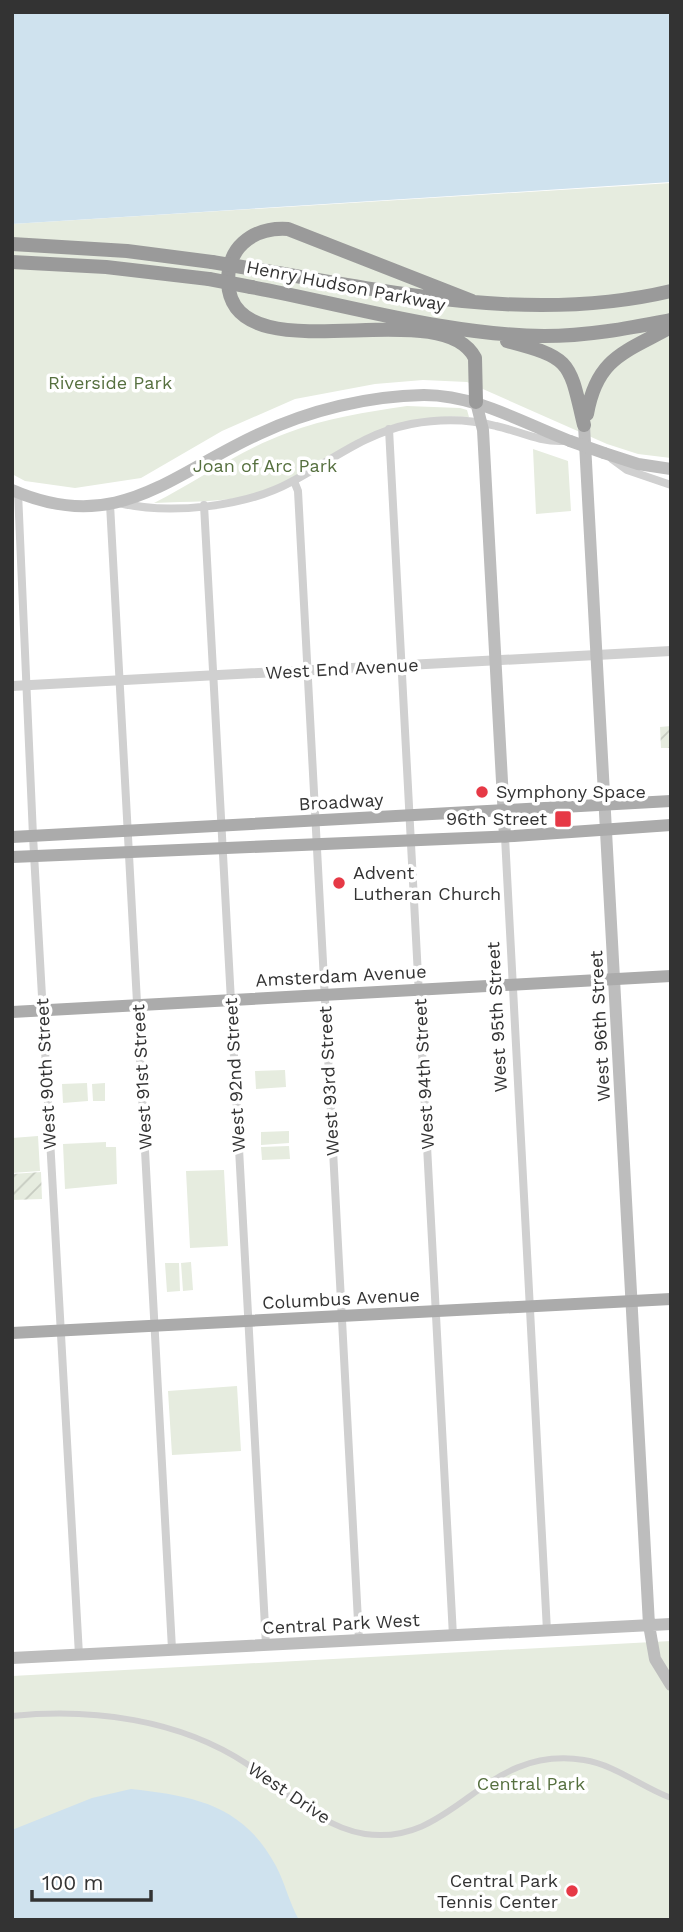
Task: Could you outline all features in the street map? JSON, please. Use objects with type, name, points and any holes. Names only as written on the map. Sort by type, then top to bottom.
[{"type":"highway","points":[[472,301],[288,229],[264,231],[248,239],[235,253],[229,271],[233,302],[246,317],[260,324],[304,330],[424,332],[457,340],[467,346],[475,358],[475,402]]},
{"type":"highway","name":"Henry Hudson Parkway","points":[[12,244],[99,249],[212,262],[423,296],[554,307],[671,291]]},
{"type":"highway","name":"Henry Hudson Parkway","points":[[12,262],[106,267],[209,279],[458,328],[512,334],[568,336],[611,332],[671,320]]},
{"type":"highway","points":[[632,298],[671,282]]},
{"type":"highway","points":[[584,425],[590,392],[602,371],[620,353],[671,327]]},
{"type":"highway","points":[[458,328],[535,347],[555,356],[572,377],[584,425]]},
{"type":"main road","points":[[15,491],[63,503],[115,503],[160,489],[259,434],[323,411],[407,396],[451,397],[475,402],[604,453],[638,464],[671,469]]},
{"type":"main road","name":"West 95th Street","points":[[475,402],[482,423],[505,837]]},
{"type":"main road","name":"West 96th Street","points":[[584,425],[649,1625],[655,1659],[671,1685]]},
{"type":"main road","name":"Broadway","points":[[12,837],[671,801]]},
{"type":"main road","points":[[12,858],[505,837],[671,825]]},
{"type":"main road","name":"Amsterdam Avenue","points":[[12,1012],[671,976]]},
{"type":"main road","name":"Columbus Avenue","points":[[12,1333],[671,1299]]},
{"type":"main road","name":"Central Park West","points":[[12,1658],[671,1624]]},
{"type":"street","points":[[115,503],[143,509],[249,500],[294,481],[352,446],[389,429],[436,421],[482,423],[546,442],[570,441]]},
{"type":"street","name":"West 94th Street","points":[[389,429],[453,1636]]},
{"type":"street","points":[[604,453],[627,470],[671,485]]},
{"type":"street","name":"West 93rd Street","points":[[294,481],[298,491],[359,1640]]},
{"type":"street","name":"West 90th Street","points":[[15,491],[59,1330],[79,1655]]},
{"type":"street","name":"West 91st Street","points":[[115,503],[121,680],[172,1650]]},
{"type":"street","name":"West 92nd Street","points":[[204,505],[265,1645]]},
{"type":"street","name":"West End Avenue","points":[[12,686],[671,651]]},
{"type":"street","name":"West 95th Street","points":[[505,837],[547,1631]]},
{"type":"street","name":"West Drive","points":[[12,1716],[95,1715],[183,1732],[240,1760],[323,1818],[365,1833],[400,1833],[426,1825],[499,1774],[546,1759],[573,1759],[600,1764],[671,1798]]},
{"type":"green space","name":"Riverside Park","points":[[671,183],[671,458],[638,454],[607,444],[467,382],[423,380],[375,384],[295,399],[222,431],[141,478],[75,488],[25,481],[12,474],[12,224]]},
{"type":"green space","name":"Joan of Arc Park","points":[[407,406],[460,408],[467,410],[469,417],[437,417],[387,428],[302,474],[262,492],[216,501],[154,503],[236,457],[287,433],[331,419]]},
{"type":"green space","points":[[533,449],[568,461],[571,511],[536,514]]},
{"type":"green space","points":[[671,726],[671,748],[661,748],[660,727]]},
{"type":"green space","points":[[285,1070],[286,1087],[256,1089],[255,1071]]},
{"type":"green space","points":[[87,1083],[88,1101],[63,1103],[62,1084]]},
{"type":"green space","points":[[105,1083],[105,1101],[93,1101],[92,1084]]},
{"type":"green space","points":[[289,1131],[289,1143],[261,1145],[261,1132]]},
{"type":"green space","points":[[38,1136],[40,1171],[12,1173],[12,1138]]},
{"type":"green space","points":[[106,1142],[106,1147],[116,1147],[117,1184],[65,1189],[63,1144]]},
{"type":"green space","points":[[289,1146],[290,1159],[262,1160],[261,1147]]},
{"type":"green space","points":[[224,1170],[228,1246],[190,1248],[186,1171]]},
{"type":"green space","points":[[41,1172],[42,1199],[12,1200],[12,1174]]},
{"type":"green space","points":[[191,1262],[193,1290],[183,1291],[181,1263]]},
{"type":"green space","points":[[165,1263],[179,1263],[180,1291],[167,1292]]},
{"type":"green space","points":[[237,1386],[241,1451],[172,1455],[168,1391]]},
{"type":"green space","name":"Central Park","points":[[671,1641],[671,1920],[12,1920],[12,1676]]},
{"type":"water","points":[[12,12],[671,12],[671,182],[12,224]]},
{"type":"water","points":[[131,1789],[195,1800],[232,1816],[263,1845],[276,1866],[299,1920],[12,1920],[12,1830],[92,1798]]},
{"type":"place","name":"Symphony Space","points":[[482,792]]},
{"type":"place","name":"96th Street","points":[[563,819]]},
{"type":"place","name":"Advent Lutheran Church","points":[[339,883]]},
{"type":"place","name":"Central Park Tennis Center","points":[[572,1891]]}]
